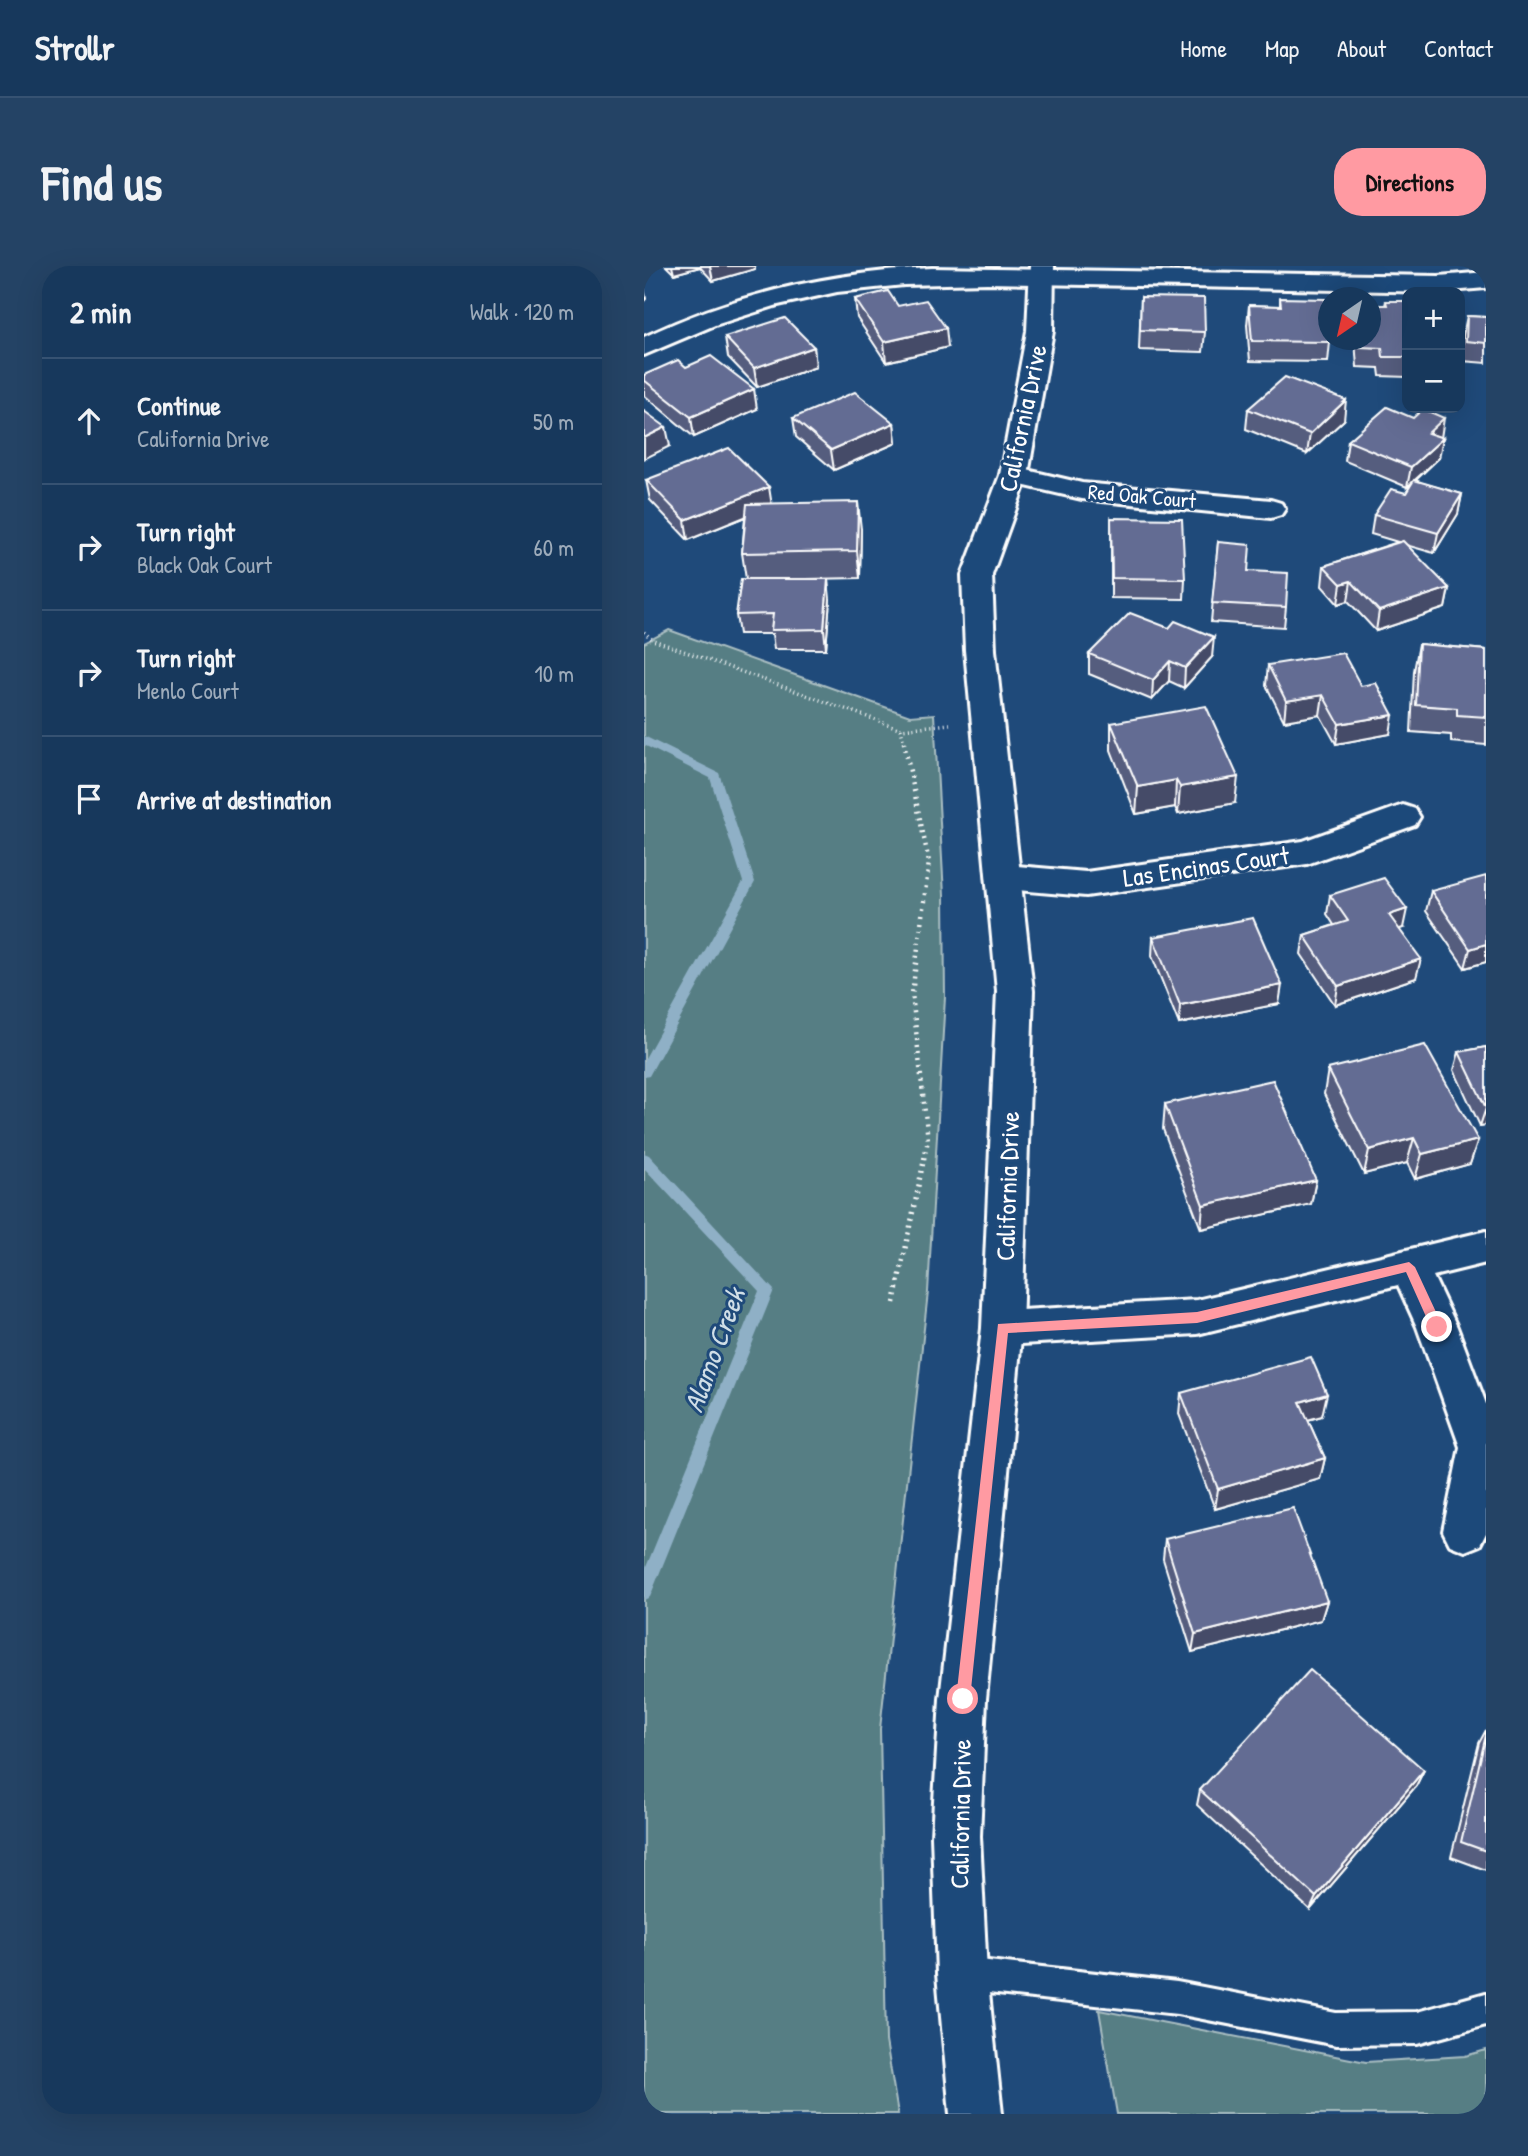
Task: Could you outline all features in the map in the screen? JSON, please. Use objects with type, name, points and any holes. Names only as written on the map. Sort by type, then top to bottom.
[{"type":"street","points":[[644,347],[683,327],[748,304],[834,285],[904,277],[1042,271],[1123,280],[1412,283],[1486,280]]},
{"type":"street","name":"California Drive","points":[[976,2114],[962,1974],[956,1836],[963,1699],[1002,1328],[1015,990],[980,650],[977,575],[1014,475],[1040,331],[1042,271]]},
{"type":"street","name":"Red Oak Court","points":[[1014,475],[1082,491],[1271,509]]},
{"type":"street","name":"Las Encinas Court","points":[[1004,877],[1086,884],[1307,852],[1403,817]]},
{"type":"street","points":[[1002,1328],[1197,1317],[1486,1247]]},
{"type":"street","points":[[1409,1267],[1437,1327],[1481,1447],[1465,1531]]},
{"type":"lane","points":[[962,1974],[1177,1998],[1336,2029],[1417,2028],[1486,2009]]},
{"type":"path","points":[[644,632],[653,640],[901,729],[987,721]]},
{"type":"path","points":[[894,1303],[928,1140],[912,994],[929,862],[901,729]]},
{"type":"green space","points":[[669,630],[910,716],[934,714],[944,895],[945,997],[928,1292],[880,1729],[886,2041],[898,2114],[644,2114],[644,643]]},
{"type":"green space","points":[[1099,2010],[1366,2062],[1465,2056],[1486,2050],[1486,2114],[1117,2114]]},
{"type":"building","points":[[888,291],[898,306],[926,300],[946,328],[884,342],[855,299]]},
{"type":"building","points":[[1141,297],[1204,298],[1205,332],[1140,330]]},
{"type":"building","points":[[1280,298],[1318,299],[1318,342],[1252,341],[1249,305],[1281,306]]},
{"type":"building","points":[[1386,301],[1402,301],[1402,357],[1383,357],[1381,305],[1387,305]]},
{"type":"building","points":[[1467,316],[1486,317],[1486,343],[1466,341]]},
{"type":"building","points":[[785,318],[814,347],[754,368],[725,337]]},
{"type":"building","points":[[711,356],[754,389],[691,417],[644,380],[644,375],[678,360],[686,367]]},
{"type":"building","points":[[1285,377],[1346,400],[1310,434],[1248,409]]},
{"type":"building","points":[[855,392],[894,423],[831,450],[793,418]]},
{"type":"building","points":[[1387,407],[1413,418],[1419,413],[1432,413],[1444,418],[1428,433],[1443,438],[1411,467],[1348,441]]},
{"type":"building","points":[[644,411],[666,427],[644,438]]},
{"type":"building","points":[[729,448],[769,487],[685,520],[646,480]]},
{"type":"building","points":[[1414,480],[1462,494],[1438,533],[1374,515],[1391,489],[1406,493]]},
{"type":"building","points":[[858,502],[857,551],[742,553],[747,504]]},
{"type":"building","points":[[1111,518],[1182,519],[1185,579],[1112,578]]},
{"type":"building","points":[[1403,541],[1449,588],[1379,611],[1351,581],[1341,584],[1324,566]]},
{"type":"building","points":[[1218,542],[1250,545],[1248,571],[1288,573],[1286,607],[1212,603]]},
{"type":"building","points":[[741,579],[828,579],[824,629],[771,630],[773,614],[736,615]]},
{"type":"building","points":[[1130,613],[1169,628],[1175,621],[1214,637],[1185,668],[1170,661],[1153,680],[1089,654]]},
{"type":"building","points":[[1419,644],[1486,650],[1486,717],[1457,715],[1457,708],[1416,705]]},
{"type":"building","points":[[1343,653],[1361,686],[1376,683],[1393,715],[1339,724],[1323,695],[1286,701],[1268,665]]},
{"type":"building","points":[[1206,706],[1238,777],[1180,787],[1176,780],[1138,787],[1111,723]]},
{"type":"building","points":[[1486,876],[1486,944],[1470,949],[1431,891]]},
{"type":"building","points":[[1384,878],[1407,909],[1389,915],[1421,959],[1338,986],[1304,935],[1348,921],[1330,895]]},
{"type":"building","points":[[1253,918],[1282,985],[1180,1005],[1153,937]]},
{"type":"building","points":[[1425,1045],[1478,1140],[1422,1154],[1414,1138],[1369,1150],[1328,1069]]},
{"type":"building","points":[[1486,1047],[1486,1108],[1459,1052]]},
{"type":"building","points":[[1273,1080],[1316,1180],[1203,1205],[1165,1104]]},
{"type":"building","points":[[1311,1357],[1327,1394],[1300,1402],[1325,1458],[1218,1489],[1181,1393]]},
{"type":"building","points":[[1293,1508],[1327,1601],[1195,1634],[1165,1539]]},
{"type":"building","points":[[1310,1670],[1424,1770],[1316,1897],[1200,1790]]},
{"type":"building","points":[[1486,1735],[1486,1851],[1461,1842]]},
{"type":"waterway","name":"Alamo Creek","points":[[644,740],[715,776],[749,882],[644,1072]]},
{"type":"waterway","name":"Alamo Creek","points":[[644,1159],[767,1290],[644,1592]]},
{"type":"route","points":[[963,1699],[1002,1328],[1197,1317],[1409,1267],[1437,1327]]}]
